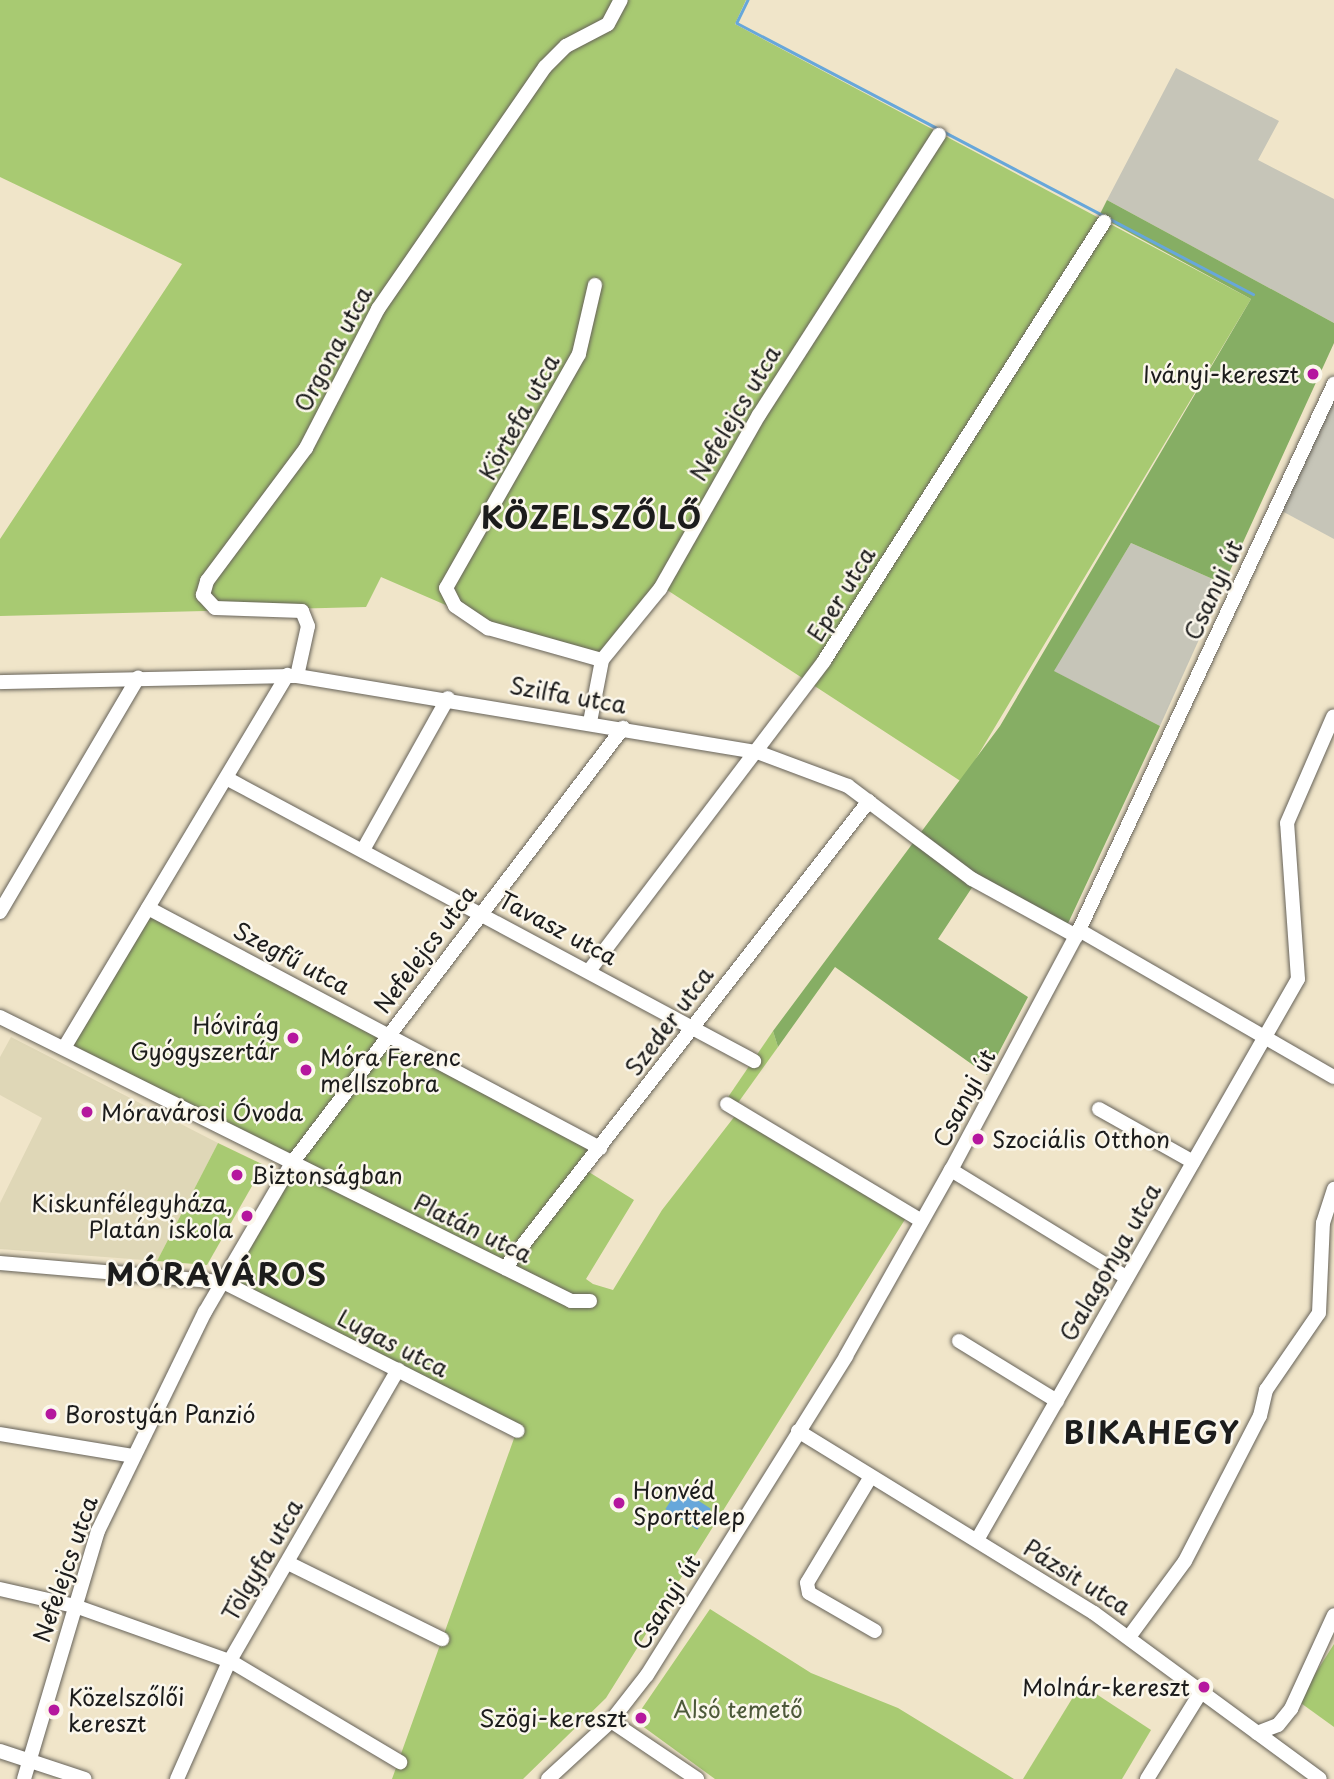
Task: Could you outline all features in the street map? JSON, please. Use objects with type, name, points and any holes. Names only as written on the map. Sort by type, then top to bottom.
[{"type":"street","name":"Orgona utca","points":[[64,1048],[292,676],[308,625],[302,611],[215,608],[203,595],[207,581],[306,448],[378,309],[545,67],[566,46],[608,24],[621,0]]},
{"type":"street","name":"Nefelejcs utca","points":[[590,722],[602,660],[660,589],[758,415],[939,135]]},
{"type":"street","name":"Eper utca","points":[[589,971],[824,662],[1104,222]]},
{"type":"street","name":"Körtefa utca","points":[[595,285],[579,354],[446,588],[455,606],[488,628],[602,660]]},
{"type":"street","name":"Csanyi út","points":[[548,1779],[611,1721],[647,1675],[798,1431],[951,1170],[1077,933],[1334,384]]},
{"type":"street","name":"Szilfa utca","points":[[0,682],[292,676],[449,698],[757,752],[814,771],[869,801],[972,879],[1077,933],[1334,1077]]},
{"type":"street","points":[[0,912],[138,678]]},
{"type":"street","points":[[363,850],[449,698]]},
{"type":"street","name":"Galagonya utca","points":[[977,1541],[1265,1038],[1299,972],[1287,823],[1333,717]]},
{"type":"street","name":"Nefelejcs utca","points":[[24,1779],[97,1531],[223,1282],[292,1163],[623,727]]},
{"type":"street","name":"Tavasz utca","points":[[228,779],[695,1026],[754,1061]]},
{"type":"street","name":"Szeder utca","points":[[505,1269],[869,801]]},
{"type":"street","name":"Szegfű utca","points":[[148,908],[600,1149]]},
{"type":"street","name":"Platán utca","points":[[0,1017],[571,1301],[590,1301]]},
{"type":"street","points":[[727,1104],[922,1221]]},
{"type":"street","points":[[1099,1108],[1193,1162]]},
{"type":"street","points":[[951,1170],[1127,1278]]},
{"type":"street","points":[[1129,1637],[1185,1561],[1261,1416],[1266,1390],[1310,1331],[1319,1313],[1323,1223],[1334,1189]]},
{"type":"street","name":"Lugas utca","points":[[0,1263],[223,1282],[518,1431]]},
{"type":"street","points":[[959,1341],[1056,1401]]},
{"type":"street","name":"Tölgyfa utca","points":[[177,1779],[230,1661],[398,1370]]},
{"type":"street","name":"Pázsit utca","points":[[798,1431],[1129,1637],[1320,1779]]},
{"type":"street","points":[[0,1434],[133,1456]]},
{"type":"street","points":[[870,1478],[807,1583],[809,1592],[875,1631]]},
{"type":"street","points":[[288,1563],[442,1639]]},
{"type":"street","points":[[0,1589],[75,1606],[230,1661],[400,1762]]},
{"type":"street","points":[[1257,1733],[1278,1725],[1291,1709],[1334,1615]]},
{"type":"street","points":[[1147,1779],[1201,1692]]},
{"type":"street","points":[[611,1721],[697,1779]]},
{"type":"street","points":[[0,1751],[85,1779]]},
{"type":"shaded area","points":[[1176,68],[1279,121],[1258,160],[1334,199],[1334,323],[1107,200]]},
{"type":"shaded area","points":[[1334,386],[1334,539],[1280,510]]},
{"type":"shaded area","points":[[1131,543],[1224,584],[1160,726],[1053,671]]},
{"type":"shaded area","points":[[11,1037],[218,1143],[157,1261],[0,1249],[0,1203],[42,1118],[0,1095],[0,1057]]},
{"type":"green space","points":[[0,0],[746,0],[735,24],[1251,299],[962,782],[664,588],[607,657],[508,632],[381,577],[366,607],[0,616],[0,539],[182,264],[0,177]]},
{"type":"green space","points":[[1107,200],[1334,323],[1334,343],[1224,584],[1131,543],[1054,671],[1160,726],[1064,932],[975,883],[938,939],[1028,997],[987,1075],[835,967],[778,1047],[773,1031],[1000,726],[1251,299],[1099,216]]},
{"type":"green space","points":[[148,908],[600,1149],[584,1169],[634,1200],[586,1279],[593,1284],[613,1290],[662,1210],[738,1112],[909,1213],[606,1698],[523,1779],[392,1779],[517,1430],[223,1282],[291,1163],[64,1048]]},
{"type":"green space","points":[[773,1031],[778,1047],[735,1107],[724,1103]]},
{"type":"green space","points":[[218,1143],[264,1165],[207,1265],[157,1261]]},
{"type":"green space","name":"Alsó temető","points":[[710,1609],[811,1673],[898,1708],[1014,1779],[715,1779],[634,1720]]},
{"type":"green space","points":[[1334,1644],[1334,1727],[1298,1701]]},
{"type":"green space","points":[[1081,1684],[1151,1730],[1122,1779],[1023,1779]]},
{"type":"water","points":[[679,1488],[711,1509],[697,1530],[665,1509]]},
{"type":"waterway","points":[[748,0],[737,23],[1253,294]]},
{"type":"place","name":"Iványi-kereszt","points":[[1313,374]]},
{"type":"place","name":"Hóvirág Gyógyszertár","points":[[293,1038]]},
{"type":"place","name":"Móra Ferenc mellszobra","points":[[306,1070]]},
{"type":"place","name":"Móravárosi Óvoda","points":[[87,1112]]},
{"type":"place","name":"Szociális Otthon","points":[[978,1139]]},
{"type":"place","name":"Biztonságban","points":[[237,1175]]},
{"type":"place","name":"Kiskunfélegyháza, Platán iskola","points":[[247,1216]]},
{"type":"place","name":"Borostyán Panzió","points":[[51,1414]]},
{"type":"place","name":"Honvéd Sporttelep","points":[[619,1503]]},
{"type":"place","name":"Molnár-kereszt","points":[[1204,1687]]},
{"type":"place","name":"Közelszőlői kereszt","points":[[54,1710]]},
{"type":"place","name":"Szögi-kereszt","points":[[641,1718]]},
{"type":"district","name":"KÖZELSZŐLŐ","points":[[592,517]]},
{"type":"district","name":"MÓRAVÁROS","points":[[217,1274]]},
{"type":"district","name":"BIKAHEGY","points":[[1152,1432]]}]
